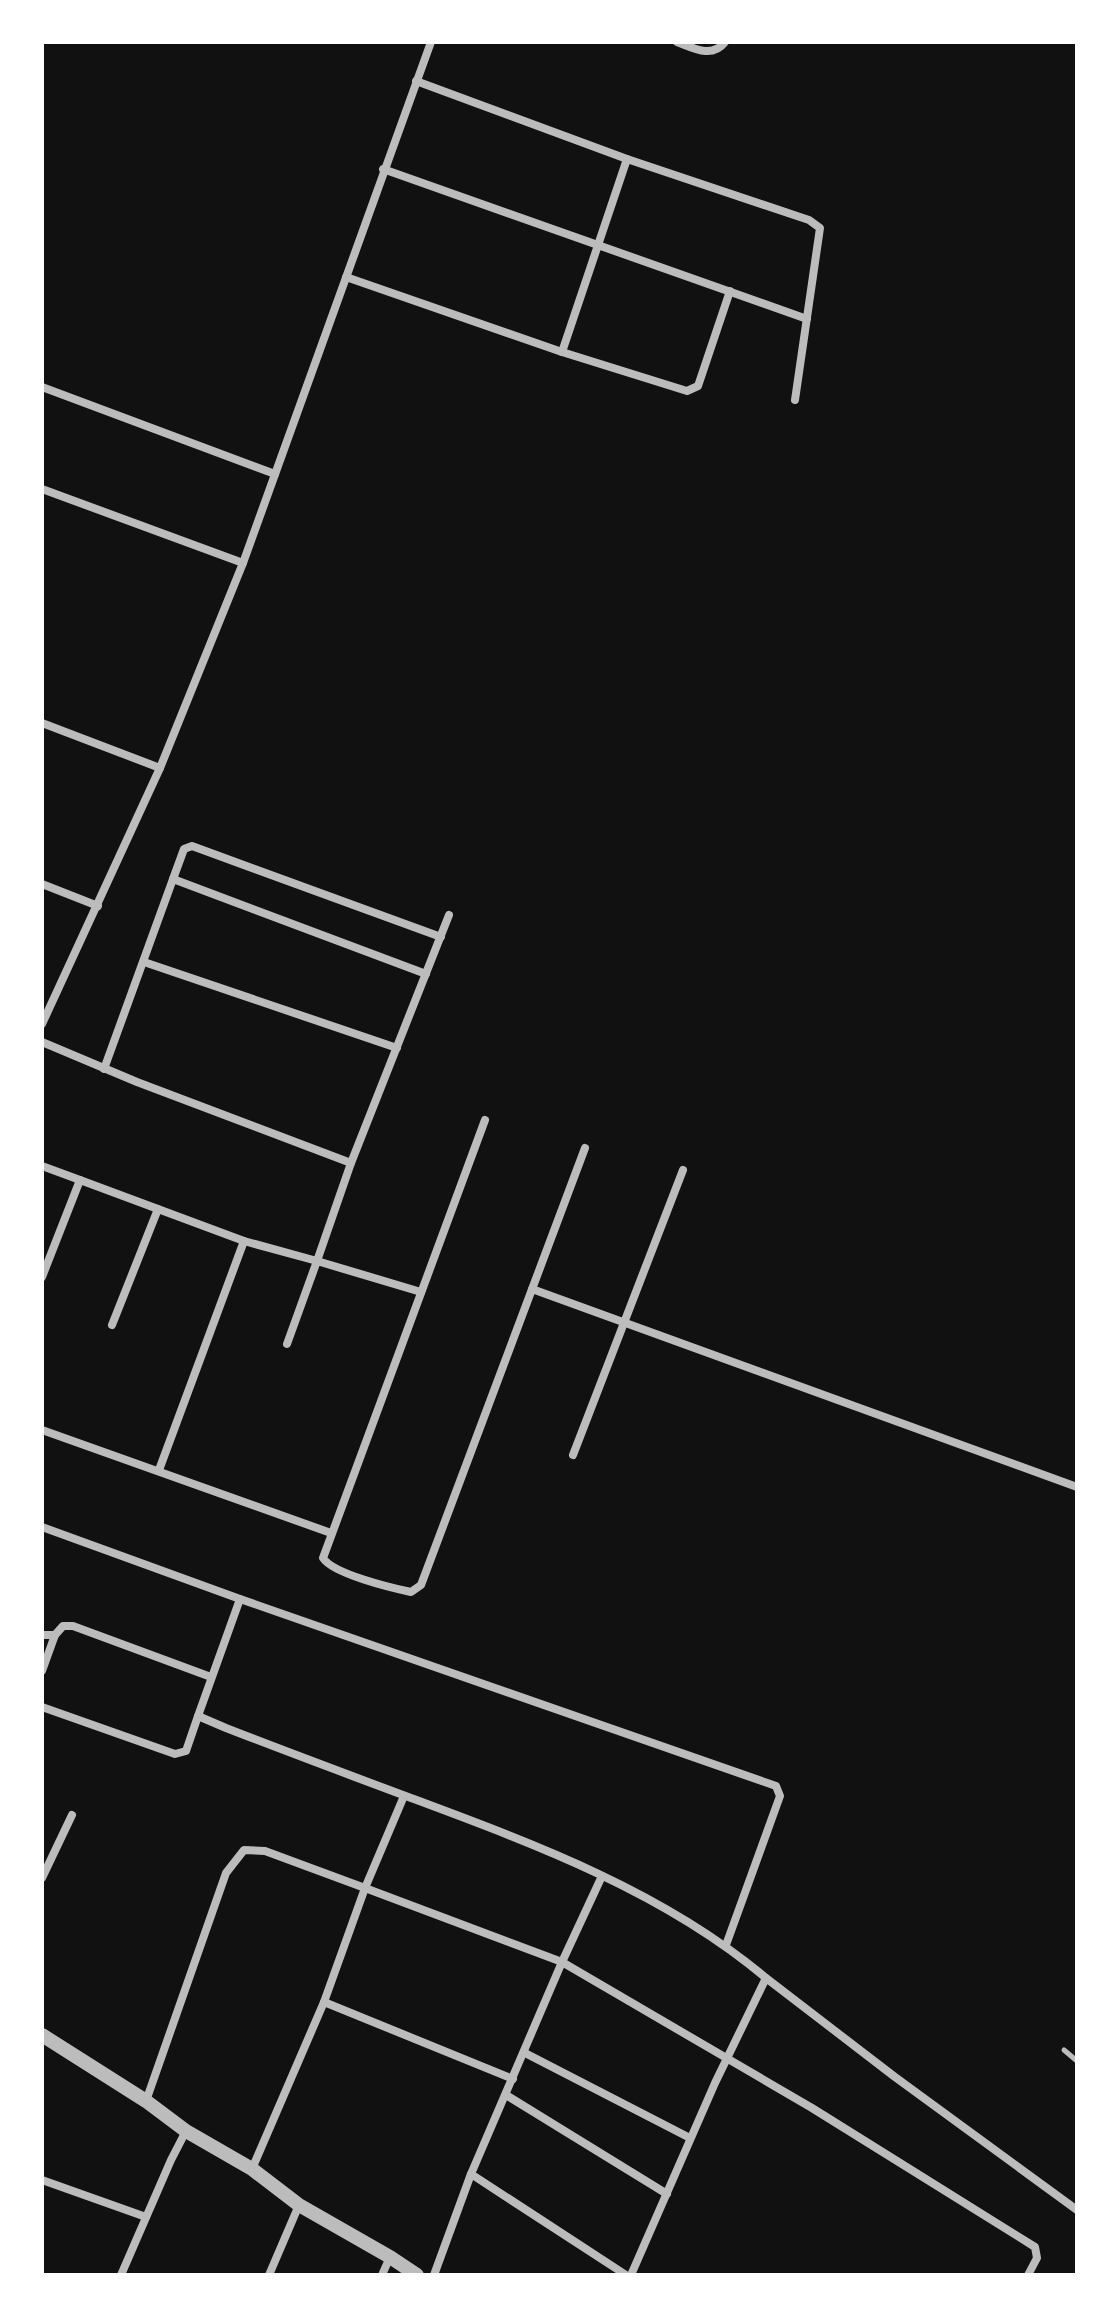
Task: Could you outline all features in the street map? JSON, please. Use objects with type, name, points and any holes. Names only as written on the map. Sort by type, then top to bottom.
[{"type":"street","points":[[42,1024],[160,768],[243,563],[431,42]]},
{"type":"street","points":[[677,42],[707,51],[719,49],[725,42]]},
{"type":"street","points":[[416,81],[818,225],[821,233],[795,400]]},
{"type":"street","points":[[562,352],[627,159]]},
{"type":"street","points":[[383,169],[807,319]]},
{"type":"street","points":[[346,277],[679,390],[692,390],[698,386],[730,291]]},
{"type":"street","points":[[42,387],[275,474]]},
{"type":"street","points":[[42,489],[243,563]]},
{"type":"street","points":[[42,723],[160,768]]},
{"type":"street","points":[[104,1069],[184,849],[192,846],[441,937]]},
{"type":"street","points":[[173,879],[426,974]]},
{"type":"street","points":[[42,884],[98,906]]},
{"type":"street","points":[[287,1344],[351,1163],[449,915]]},
{"type":"street","points":[[144,962],[397,1048]]},
{"type":"street","points":[[42,1042],[104,1069],[351,1163]]},
{"type":"street","points":[[485,1120],[323,1558],[328,1565],[398,1589],[411,1592],[421,1585],[585,1148]]},
{"type":"street","points":[[42,1166],[244,1241],[421,1292]]},
{"type":"street","points":[[573,1455],[683,1170]]},
{"type":"street","points":[[42,1277],[80,1180]]},
{"type":"street","points":[[112,1325],[158,1209]]},
{"type":"street","points":[[159,1470],[244,1241]]},
{"type":"street","points":[[532,1289],[1077,1487]]},
{"type":"street","points":[[42,1430],[331,1533]]},
{"type":"street","points":[[42,1527],[776,1786],[781,1792],[780,1796],[726,1945]]},
{"type":"street","points":[[42,1707],[175,1754],[186,1751],[240,1599]]},
{"type":"street","points":[[42,1671],[55,1635],[63,1626],[73,1626],[211,1677]]},
{"type":"street","points":[[42,1635],[55,1635]]},
{"type":"street","points":[[198,1716],[503,1832],[602,1876],[726,1945],[895,2077],[1077,2210]]},
{"type":"street","points":[[252,2169],[324,2002],[365,1888],[404,1796]]},
{"type":"street","points":[[42,1878],[72,1815]]},
{"type":"street","points":[[146,2101],[226,1873],[244,1850],[265,1851],[562,1962],[914,2170],[1035,2247],[1037,2258],[1028,2275]]},
{"type":"street","points":[[434,2275],[471,2174],[602,1876]]},
{"type":"street","points":[[471,2174],[628,2275],[726,2058],[766,1978]]},
{"type":"street","points":[[324,2002],[513,2079]]},
{"type":"street","points":[[42,2035],[146,2101],[186,2131],[252,2169],[299,2205],[417,2275]]},
{"type":"street","points":[[525,2053],[690,2138]]},
{"type":"street","points":[[506,2095],[667,2194]]},
{"type":"street","points":[[121,2275],[186,2131]]},
{"type":"street","points":[[42,2180],[146,2217]]},
{"type":"street","points":[[269,2275],[299,2205]]},
{"type":"street","points":[[382,2275],[390,2257]]},
{"type":"lane","points":[[1064,2050],[1077,2061]]}]
